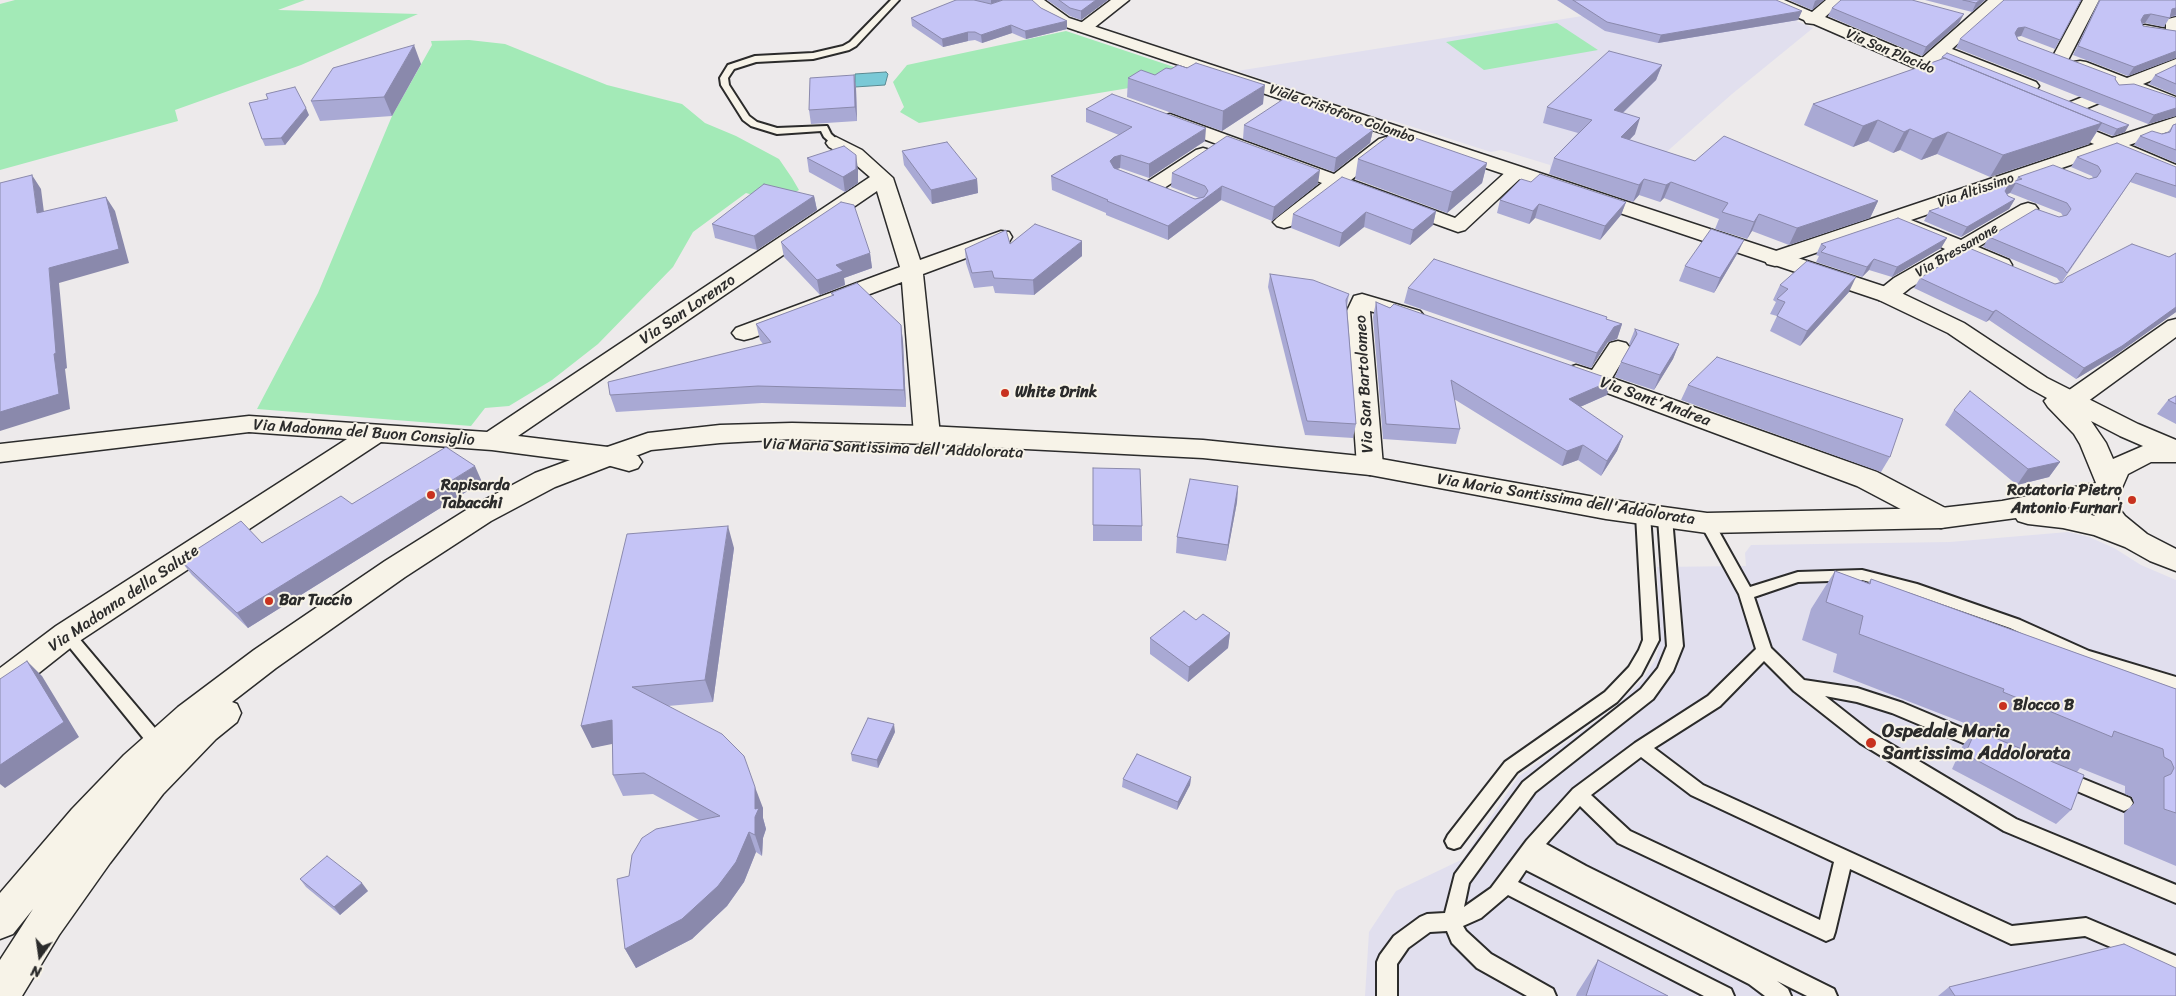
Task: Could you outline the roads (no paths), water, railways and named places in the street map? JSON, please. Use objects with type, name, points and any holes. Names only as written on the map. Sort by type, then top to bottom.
[{"type":"street","name":"Viale Cristoforo Colombo","points":[[1034,0],[1048,12],[1063,21],[1282,102],[1399,133],[1886,295],[1956,328],[2038,383]]},
{"type":"street","points":[[1084,28],[1121,0]]},
{"type":"street","name":"Via San Placido","points":[[1770,0],[1812,20],[1971,85]]},
{"type":"street","points":[[1812,20],[1836,0]]},
{"type":"street","points":[[1923,65],[1998,0]]},
{"type":"street","points":[[2091,0],[2053,55],[2176,103]]},
{"type":"street","points":[[1955,15],[1974,20]]},
{"type":"street","points":[[2145,30],[2175,35],[2174,22],[2176,22]]},
{"type":"street","points":[[1941,50],[2042,90]]},
{"type":"street","points":[[2048,118],[2176,64]]},
{"type":"street","points":[[2060,98],[2104,116]]},
{"type":"street","points":[[2031,110],[2176,172]]},
{"type":"street","points":[[1152,114],[1458,226],[1516,173]]},
{"type":"street","points":[[2122,122],[2176,143]]},
{"type":"street","name":"Via Altissimo","points":[[1776,259],[2176,123]]},
{"type":"street","points":[[1152,188],[1241,129]]},
{"type":"street","points":[[1284,222],[1399,133]]},
{"type":"street","points":[[836,143],[855,154],[883,178],[912,270],[927,435]]},
{"type":"street","points":[[2049,167],[2074,178]]},
{"type":"street","name":"Via San Lorenzo","points":[[492,442],[883,178]]},
{"type":"street","name":"Via Bressanone","points":[[1886,295],[1902,283],[1961,248],[2037,212],[1983,189]]},
{"type":"street","points":[[1868,207],[2022,274]]},
{"type":"street","points":[[744,334],[1006,235]]},
{"type":"street","name":"Via San Bartolomeo","points":[[1370,466],[1358,313],[1362,301],[1391,308],[1438,325]]},
{"type":"street","points":[[2072,401],[2176,326]]},
{"type":"street","points":[[1598,381],[1618,348]]},
{"type":"street","name":"Via Sant'Andrea","points":[[1551,365],[1868,479],[1941,518]]},
{"type":"street","points":[[2038,383],[2129,430],[2176,451]]},
{"type":"street","points":[[2038,383],[2083,428],[2093,443],[2109,486]]},
{"type":"street","name":"Via Madonna del Buon Consiglio","points":[[0,452],[249,424],[492,442],[619,459]]},
{"type":"street","name":"Via Maria Santissima dell'Addolorata","points":[[0,995],[46,922],[97,852],[151,784],[204,729],[280,668],[415,573],[488,526],[597,472],[648,442],[720,434],[792,431],[927,435],[1203,449],[1370,466],[1654,516],[1707,523],[1941,518],[2002,511]]},
{"type":"street","name":"Via Madonna della Salute","points":[[0,686],[67,634],[376,433]]},
{"type":"street","name":"Via Maria Santissima dell'Addolorata","points":[[4,915],[84,820],[136,765],[190,717],[265,659],[412,558],[481,514],[545,480],[619,459],[718,447],[789,443],[1199,462],[1370,466]]},
{"type":"street","points":[[2137,541],[2115,523],[2104,508],[2109,486],[2118,468],[2146,454],[2176,451]]},
{"type":"street","points":[[2002,511],[2109,486]]},
{"type":"street","points":[[2002,511],[2063,518],[2100,527],[2137,541],[2160,554],[2176,560]]},
{"type":"lane","points":[[836,143],[827,135],[824,128],[777,131],[754,124],[746,118],[725,85],[724,78],[731,66],[755,59],[813,56],[846,48],[854,44],[895,0]]},
{"type":"lane","points":[[1454,841],[1511,767],[1611,697],[1635,671],[1646,652],[1650,640],[1654,516]]},
{"type":"lane","points":[[1546,996],[1484,961],[1459,937],[1452,922],[1461,880],[1529,787],[1647,694],[1665,671],[1675,646],[1654,516]]},
{"type":"lane","points":[[1707,523],[1746,594],[1764,651],[1800,686],[1866,738],[2010,825],[2176,894]]},
{"type":"lane","points":[[1746,594],[1798,577],[1862,575],[1912,588],[2015,624],[2085,656],[2176,683]]},
{"type":"lane","points":[[67,634],[159,745]]},
{"type":"lane","points":[[1386,996],[1387,962],[1401,942],[1427,923],[1452,922],[1474,912],[1498,894],[1528,853],[1579,794],[1642,748],[1714,701],[1764,651]]},
{"type":"lane","points":[[1800,686],[1857,696],[1896,708],[2006,754]]},
{"type":"lane","points":[[1642,748],[1697,790],[2011,935],[2086,927],[2176,966]]},
{"type":"lane","points":[[2052,773],[2124,803]]},
{"type":"lane","points":[[1579,794],[1624,837],[1826,932],[1844,858]]},
{"type":"lane","points":[[1528,853],[1756,977],[1781,996]]},
{"type":"lane","points":[[1528,853],[1580,872],[1827,996]]},
{"type":"lane","points":[[1506,884],[1724,996]]},
{"type":"water","points":[[886,72],[888,74],[885,85],[855,87],[855,74]]},
{"type":"place","name":"White Drink","points":[[1005,393]]},
{"type":"place","name":"Rapisarda Tabacchi","points":[[431,495]]},
{"type":"place","name":"Rotatoria Pietro Antonio Furnari","points":[[2132,500]]},
{"type":"place","name":"Bar Tuccio","points":[[269,601]]},
{"type":"place","name":"Blocco B","points":[[2003,706]]},
{"type":"place","name":"Ospedale Maria Santissima Addolorata","points":[[1871,743]]}]
